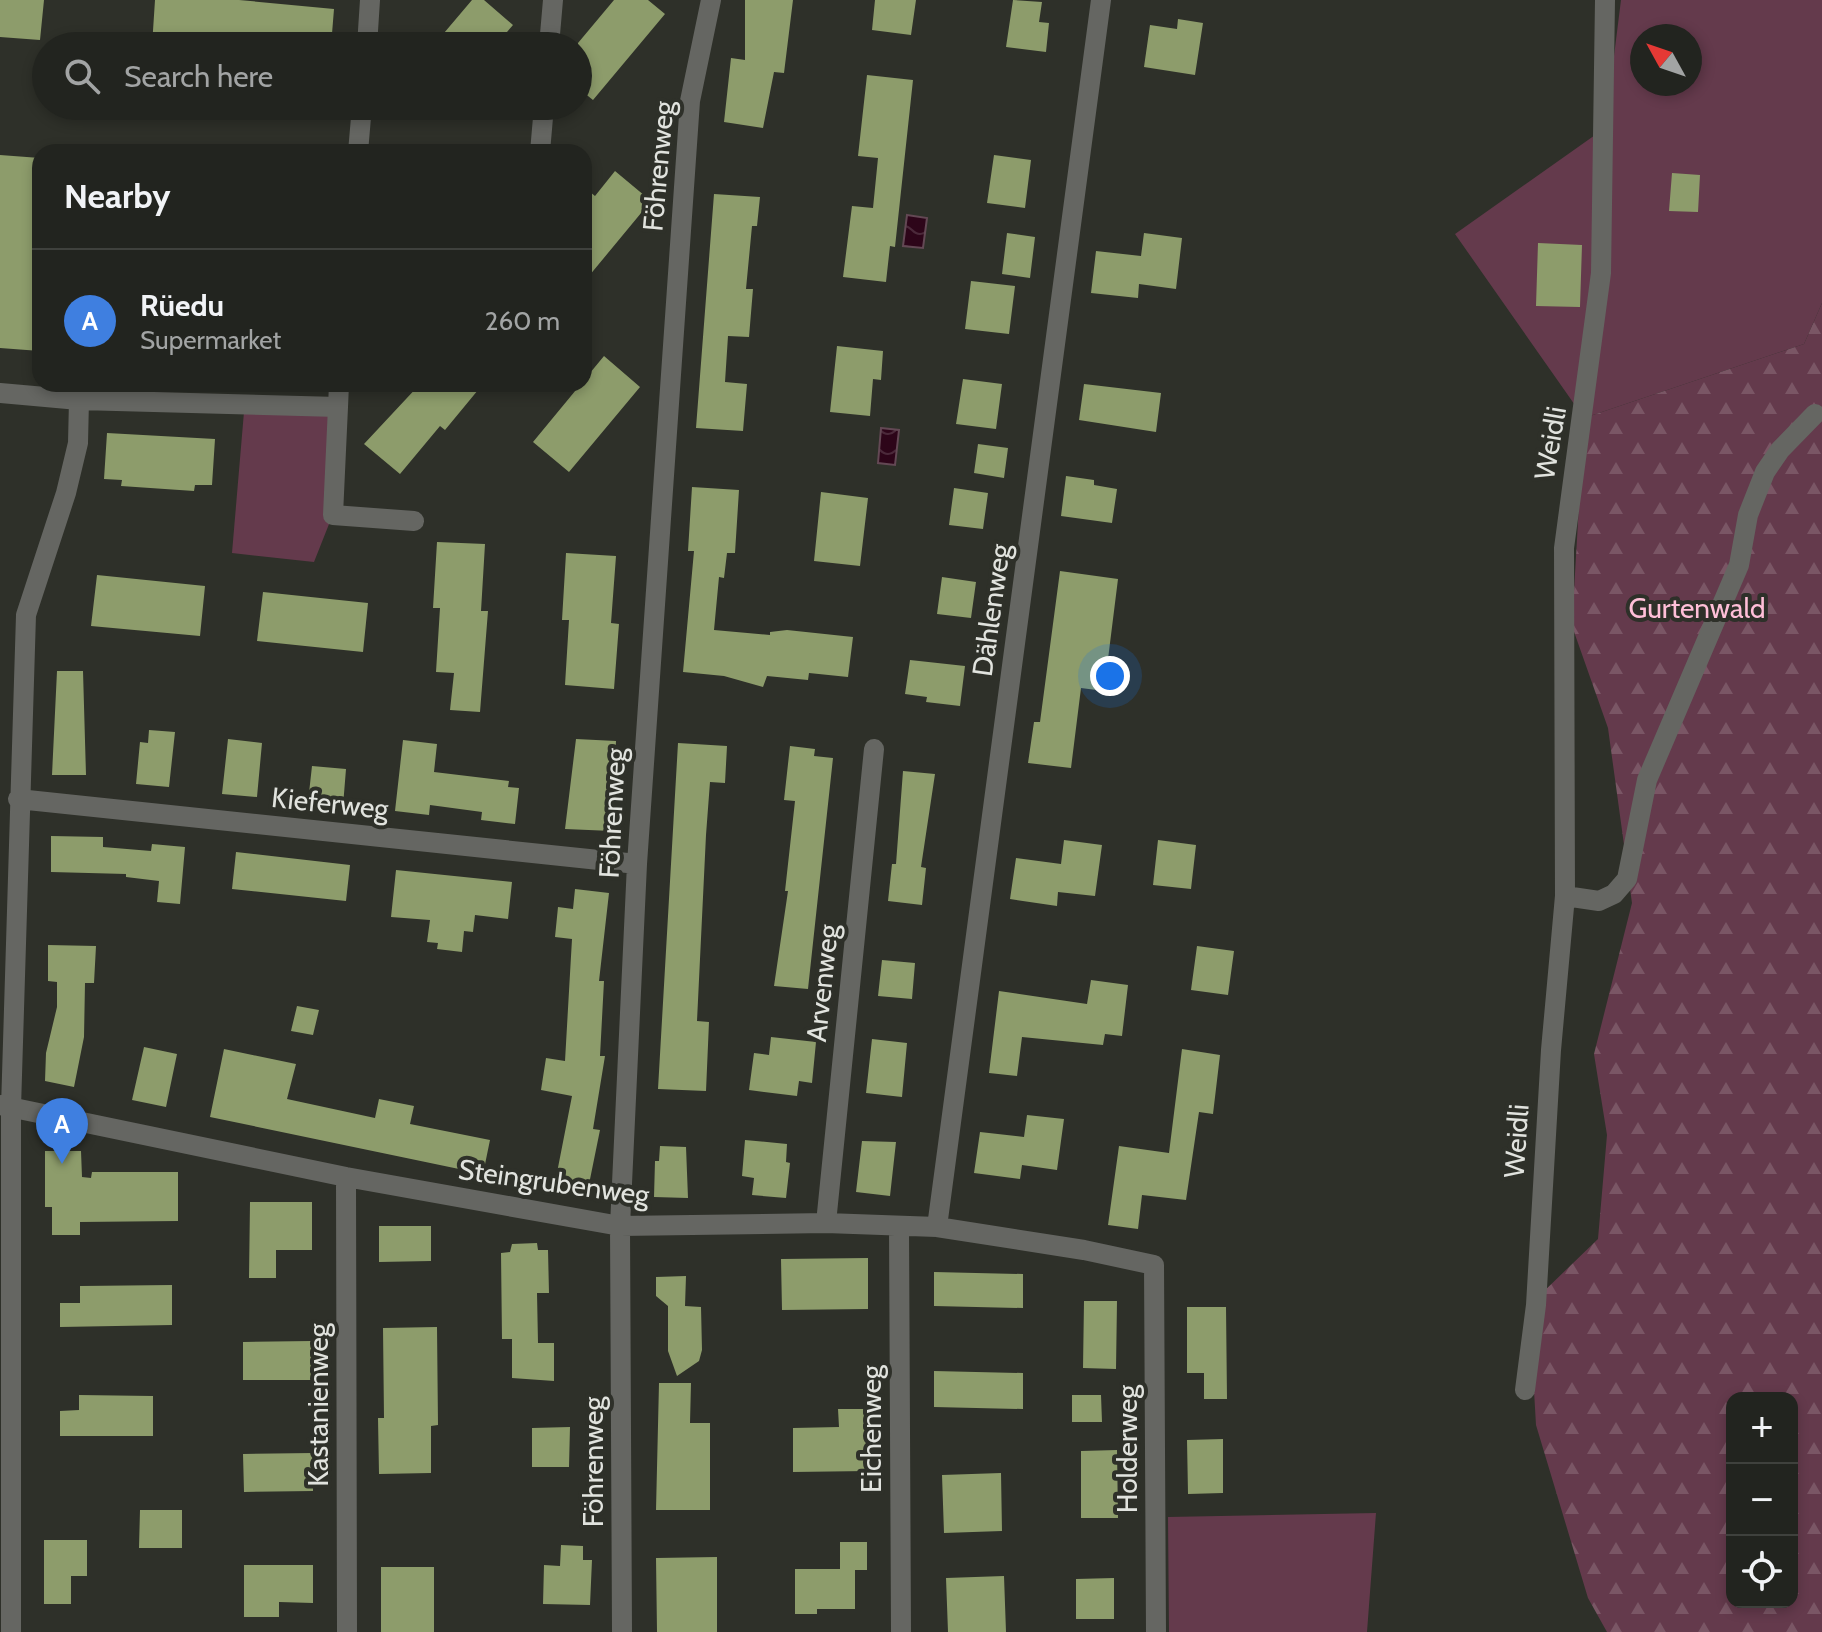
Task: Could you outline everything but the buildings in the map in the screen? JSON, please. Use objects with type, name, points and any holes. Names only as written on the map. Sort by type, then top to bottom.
[{"type":"street","points":[[368,32],[370,0]]},
{"type":"street","points":[[550,32],[553,0]]},
{"type":"street","name":"Föhrenweg","points":[[622,1632],[620,1226],[637,864],[688,115],[711,0]]},
{"type":"street","name":"Dählenweg","points":[[937,1227],[1101,0]]},
{"type":"street","name":"Weidli","points":[[1525,1390],[1536,1305],[1551,1050],[1565,896],[1563,571],[1570,491],[1591,370],[1601,273],[1605,0]]},
{"type":"street","points":[[359,144],[361,120]]},
{"type":"street","points":[[541,144],[543,120]]},
{"type":"street","points":[[339,392],[333,515],[414,521]]},
{"type":"street","points":[[0,393],[79,400],[338,407]]},
{"type":"street","points":[[11,1632],[6,1106],[26,615],[66,493],[78,443],[79,400]]},
{"type":"street","points":[[1565,896],[1599,901],[1614,894],[1627,879],[1647,780],[1739,565],[1748,515],[1765,472],[1780,450],[1815,414]]},
{"type":"street","name":"Arvenweg","points":[[826,1223],[874,749]]},
{"type":"street","name":"Kieferweg","points":[[18,799],[637,864]]},
{"type":"street","name":"Steingrubenweg","points":[[6,1106],[346,1177],[620,1226],[826,1223],[937,1227],[1154,1265]]},
{"type":"street","name":"Kastanienweg","points":[[346,1177],[347,1632]]},
{"type":"street","name":"Eichenweg","points":[[899,1226],[901,1632]]},
{"type":"street","name":"Holderweg","points":[[1154,1265],[1156,1632]]},
{"type":"green space","points":[[1621,0],[1822,0],[1822,303],[1804,344],[1584,418],[1455,234],[1605,128]]},
{"type":"green space","name":"Gurtenwald","points":[[1822,303],[1822,1632],[1607,1632],[1588,1598],[1536,1425],[1533,1373],[1539,1296],[1598,1239],[1607,1135],[1594,1054],[1632,903],[1608,728],[1572,626],[1584,418],[1804,344]]},
{"type":"green space","points":[[245,400],[338,407],[333,514],[314,562],[232,553]]},
{"type":"green space","points":[[1376,1513],[1367,1632],[1169,1632],[1168,1517]]},
{"type":"water","points":[[907,215],[927,218],[923,248],[903,246]]},
{"type":"water","points":[[881,428],[899,430],[895,465],[878,463]]},
{"type":"place","name":"Rüedu","points":[[62,1164]]}]
